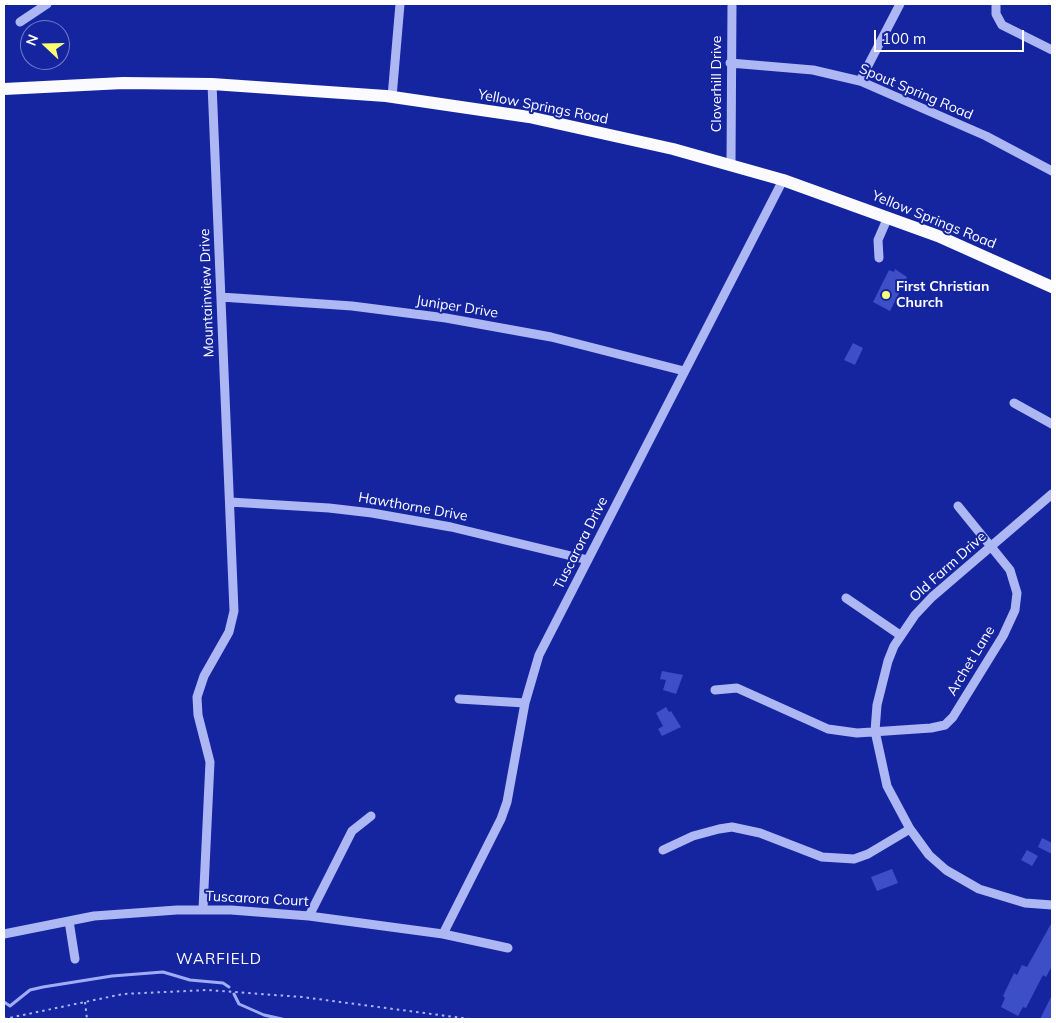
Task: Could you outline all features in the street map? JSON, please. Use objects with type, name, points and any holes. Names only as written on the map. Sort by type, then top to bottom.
[{"type":"main road","name":"Yellow Springs Road","points":[[4,89],[122,83],[212,84],[392,97],[539,119],[731,164],[782,180],[888,217],[969,249],[1052,287]]},
{"type":"street","points":[[23,20],[47,4]]},
{"type":"street","points":[[392,97],[400,4]]},
{"type":"street","name":"Cloverhill Drive","points":[[731,164],[730,63],[732,4]]},
{"type":"street","points":[[860,81],[900,4]]},
{"type":"street","points":[[996,4],[996,14],[1002,25],[1052,50]]},
{"type":"street","name":"Spout Spring Road","points":[[730,63],[813,70],[860,81],[986,136],[1052,171]]},
{"type":"street","name":"Mountainview Drive","points":[[203,909],[210,762],[198,715],[197,697],[204,676],[229,632],[234,611],[212,84]]},
{"type":"street","name":"Tuscarora Drive","points":[[443,934],[501,819],[507,802],[525,703],[539,655],[782,180]]},
{"type":"street","points":[[879,258],[878,240],[888,217]]},
{"type":"street","name":"Juniper Drive","points":[[221,297],[352,306],[446,318],[551,337],[684,371]]},
{"type":"street","points":[[1014,403],[1052,424]]},
{"type":"street","name":"Old Farm Drive","points":[[1052,494],[932,597],[900,635],[881,683],[875,731],[887,786],[910,829],[929,855],[958,878],[1000,897],[1052,905]]},
{"type":"street","name":"Hawthorne Drive","points":[[230,502],[329,508],[372,514],[451,527],[588,560]]},
{"type":"street","points":[[958,506],[991,546]]},
{"type":"street","name":"Archet Lane","points":[[875,731],[931,728],[945,725],[953,717],[1004,636],[1016,610],[1017,592],[1010,570],[991,546]]},
{"type":"street","points":[[846,598],[900,635]]},
{"type":"street","points":[[715,690],[737,688],[828,729],[857,733],[875,731]]},
{"type":"street","points":[[459,700],[525,703]]},
{"type":"street","points":[[309,916],[352,831],[371,816]]},
{"type":"street","points":[[663,850],[692,836],[719,828],[732,828],[760,833],[822,857],[854,859],[868,854],[910,829]]},
{"type":"street","name":"Tuscarora Court","points":[[4,934],[94,916],[203,909],[309,916],[443,934],[508,948]]},
{"type":"street","points":[[69,921],[75,959]]},
{"type":"path","points":[[4,1019],[123,994],[223,991],[302,997],[470,1019]]},
{"type":"path","points":[[84,1001],[87,1019]]},
{"type":"building","points":[[895,269],[907,277],[890,311],[873,302],[889,270],[894,272]]},
{"type":"building","points":[[853,343],[863,348],[855,365],[844,360]]},
{"type":"building","points":[[662,671],[683,675],[676,694],[663,690],[666,680],[660,679]]},
{"type":"building","points":[[666,707],[669,712],[671,711],[681,727],[662,736],[658,729],[663,726],[656,713]]},
{"type":"building","points":[[1042,838],[1052,843],[1052,854],[1038,847]]},
{"type":"building","points":[[1027,850],[1038,856],[1032,866],[1021,860]]},
{"type":"building","points":[[892,869],[898,883],[877,891],[871,877]]},
{"type":"building","points":[[1052,922],[1052,966],[1046,977],[1043,975],[1026,1008],[1023,1007],[1018,1016],[1001,1007],[1005,998],[1003,996],[1014,973],[1017,975],[1022,965],[1027,967]]},
{"type":"building","points":[[1052,995],[1052,1019],[1040,1019]]},
{"type":"waterway","points":[[4,1002],[10,1006],[30,990],[43,987],[112,976],[163,972],[190,980],[223,983],[229,987]]},
{"type":"waterway","points":[[234,994],[239,1004],[264,1015],[282,1019]]},
{"type":"place","name":"First Christian Church","points":[[886,295]]},
{"type":"district","name":"WARFIELD","points":[[219,959]]}]
